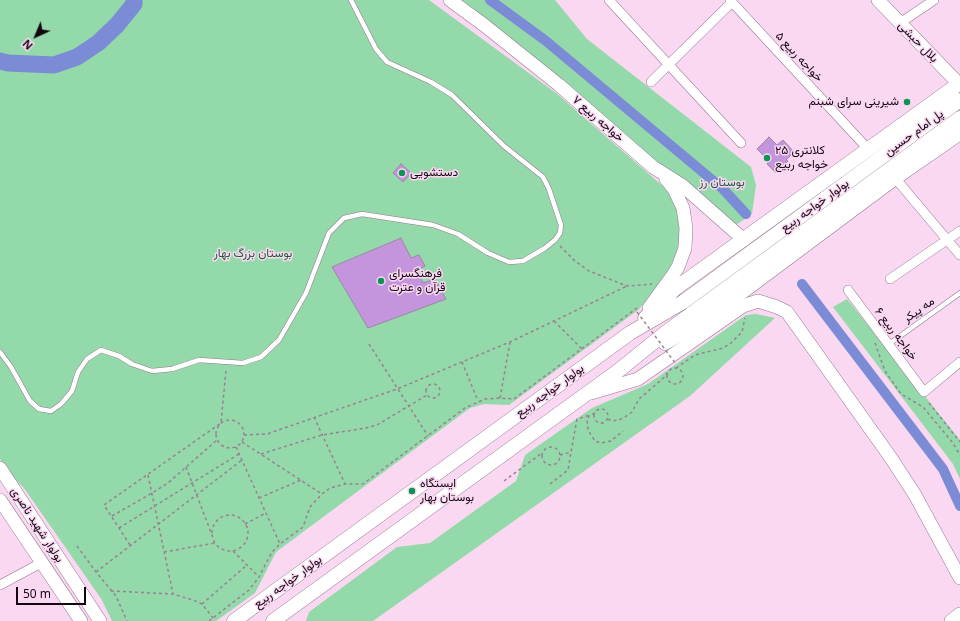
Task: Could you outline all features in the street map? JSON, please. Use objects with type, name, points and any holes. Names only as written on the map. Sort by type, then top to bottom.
[{"type":"main road","points":[[630,333],[676,288],[959,83]]},
{"type":"main road","name":"پل امام حسین","points":[[868,167],[960,100]]},
{"type":"main road","name":"پل امام حسین","points":[[877,179],[960,118]]},
{"type":"main road","points":[[618,371],[706,319],[895,178],[960,133]]},
{"type":"main road","name":"بولوار خواجه ربیع","points":[[234,621],[630,333],[683,302],[868,167]]},
{"type":"main road","name":"بولوار خواجه ربیع","points":[[273,621],[587,394],[665,333],[877,179]]},
{"type":"main road","points":[[291,621],[317,589]]},
{"type":"street","name":"خواجه ربیع ۷","points":[[450,0],[559,85],[653,167],[683,186],[744,240]]},
{"type":"street","points":[[609,0],[742,143]]},
{"type":"street","name":"بلال حبشی","points":[[878,0],[959,83]]},
{"type":"street","points":[[900,23],[934,0]]},
{"type":"street","points":[[651,82],[731,1]]},
{"type":"street","name":"خواجه ربیع ۵","points":[[731,1],[868,149]]},
{"type":"street","points":[[630,333],[668,284],[678,267],[685,248],[685,218],[681,203],[668,181],[653,167]]},
{"type":"street","points":[[895,178],[960,254]]},
{"type":"street","points":[[890,279],[960,231]]},
{"type":"street","name":"خواجه ربیع ۶","points":[[848,290],[924,392],[960,362]]},
{"type":"street","points":[[587,394],[638,379],[743,306],[758,301],[777,307],[787,312],[895,464],[915,495],[960,578]]},
{"type":"street","name":"بولوار شهید ناصری","points":[[0,468],[100,621]]},
{"type":"street","name":"بولوار شهید ناصری","points":[[0,500],[81,621]]},
{"type":"street","points":[[0,585],[41,562]]},
{"type":"street","points":[[951,621],[960,614]]},
{"type":"lane","points":[[0,352],[12,367],[30,401],[39,409],[51,411],[61,404],[72,391],[78,372],[87,359],[101,350],[119,356],[132,364],[152,371],[172,369],[199,360],[243,363],[261,357],[279,340],[306,293],[329,233],[344,218],[362,214],[433,225],[458,234],[488,253],[509,262],[523,261],[545,248],[555,240],[560,233],[561,225],[549,189],[543,177],[504,146],[452,95],[431,82],[388,62],[376,49],[351,0]]},
{"type":"lane","name":"مه پیکر","points":[[889,344],[960,293]]},
{"type":"path","points":[[555,240],[575,261],[589,271],[627,286]]},
{"type":"path","points":[[244,436],[267,434],[398,389],[510,342],[627,286],[668,284]]},
{"type":"path","points":[[208,621],[249,590],[259,577],[272,552],[280,544],[303,527],[310,507],[330,488],[344,484],[363,484],[465,408],[478,402],[500,398],[514,399],[640,304]]},
{"type":"path","points":[[608,419],[612,421],[625,417],[632,412],[639,399],[667,375],[670,370],[695,356],[723,348],[736,340],[742,332],[746,317],[743,306]]},
{"type":"path","points":[[637,312],[676,364]]},
{"type":"path","points":[[554,321],[582,349]]},
{"type":"path","points":[[500,398],[510,342]]},
{"type":"path","points":[[875,343],[885,371],[897,389],[901,394],[923,407],[953,443],[960,455]]},
{"type":"path","points":[[369,344],[428,436]]},
{"type":"path","points":[[130,545],[104,505],[221,423],[225,421],[235,421],[242,426],[244,436],[242,442],[236,447],[228,448],[224,447],[217,440],[216,431],[221,423],[227,362]]},
{"type":"path","points":[[462,362],[478,402]]},
{"type":"path","points":[[667,375],[667,378],[671,383],[674,384],[680,382],[683,374],[676,368]]},
{"type":"path","points":[[434,384],[441,390],[438,397],[432,399],[427,395],[426,392],[428,386],[434,384]]},
{"type":"path","points":[[261,454],[322,435],[377,425],[427,395]]},
{"type":"path","points":[[929,403],[960,442]]},
{"type":"path","points":[[550,484],[568,470],[577,419],[590,415],[603,408],[608,412],[608,419]]},
{"type":"path","points":[[594,413],[597,422],[603,423],[608,419]]},
{"type":"path","points":[[590,415],[588,419],[588,430],[595,441],[601,443],[611,441],[623,431]]},
{"type":"path","points":[[314,417],[344,484]]},
{"type":"path","points":[[111,516],[168,483],[217,440]]},
{"type":"path","points":[[242,442],[322,494]]},
{"type":"path","points":[[236,447],[280,544]]},
{"type":"path","points":[[504,481],[542,453],[546,448],[553,447],[560,455]]},
{"type":"path","points":[[560,455],[571,452]]},
{"type":"path","points":[[542,453],[541,457],[545,463],[552,465],[558,461],[560,455]]},
{"type":"path","points":[[119,528],[238,454]]},
{"type":"path","points":[[96,572],[242,460]]},
{"type":"path","points":[[186,467],[196,494],[213,538],[215,543],[223,549],[233,551],[238,550],[245,543],[248,533],[242,520],[232,516],[222,517],[213,528],[213,538]]},
{"type":"path","points":[[148,474],[173,594]]},
{"type":"path","points":[[259,498],[301,480]]},
{"type":"path","points":[[245,524],[266,513]]},
{"type":"path","points":[[164,552],[215,543]]},
{"type":"path","points":[[77,546],[116,596],[127,621]]},
{"type":"path","points":[[233,551],[259,577]]},
{"type":"path","points":[[202,604],[247,564]]},
{"type":"path","points":[[111,591],[173,594],[202,604],[213,618]]},
{"type":"green space","name":"بوستان بزرگ بهار","points":[[0,0],[429,0],[556,93],[665,188],[680,212],[683,237],[673,266],[660,287],[638,310],[509,405],[484,404],[470,408],[276,552],[255,593],[216,621],[112,621],[102,600],[24,488],[11,475],[0,459]]},
{"type":"green space","name":"بوستان رز","points":[[460,0],[555,0],[587,39],[751,167],[756,185],[752,214],[736,225],[726,227]]},
{"type":"green space","points":[[847,299],[960,440],[960,479],[953,464],[833,307]]},
{"type":"green space","points":[[756,314],[775,318],[690,396],[373,621],[306,621],[309,612],[397,547],[430,543],[516,481],[525,455],[592,408],[648,384],[746,315]]},
{"type":"building","points":[[769,137],[777,145],[783,140],[794,152],[786,160],[788,161],[776,173],[767,164],[769,161],[757,149]]},
{"type":"building","name":"دستشویی","points":[[401,164],[411,173],[403,182],[393,173]]},
{"type":"building","name":"فرهنگسرای قرآن و عترت","points":[[401,238],[411,258],[419,255],[425,266],[417,270],[423,283],[435,279],[446,299],[368,328],[332,267]]},
{"type":"waterway","points":[[0,61],[8,63],[54,65],[77,57],[98,43],[117,25],[134,4],[134,0]]},
{"type":"waterway","points":[[490,0],[546,41],[723,189],[746,214]]},
{"type":"waterway","points":[[802,284],[943,469],[960,506]]},
{"type":"place","name":"شیرینی سرای شبنم","points":[[907,102]]},
{"type":"place","name":"کلانتری ٢۵ خواجه ربیع","points":[[767,158]]},
{"type":"place","name":"دستشویی","points":[[402,173]]},
{"type":"place","name":"فرهنگسرای قرآن و عترت","points":[[381,281]]},
{"type":"place","name":"ایستگاه بوستان بهار","points":[[412,491]]}]
